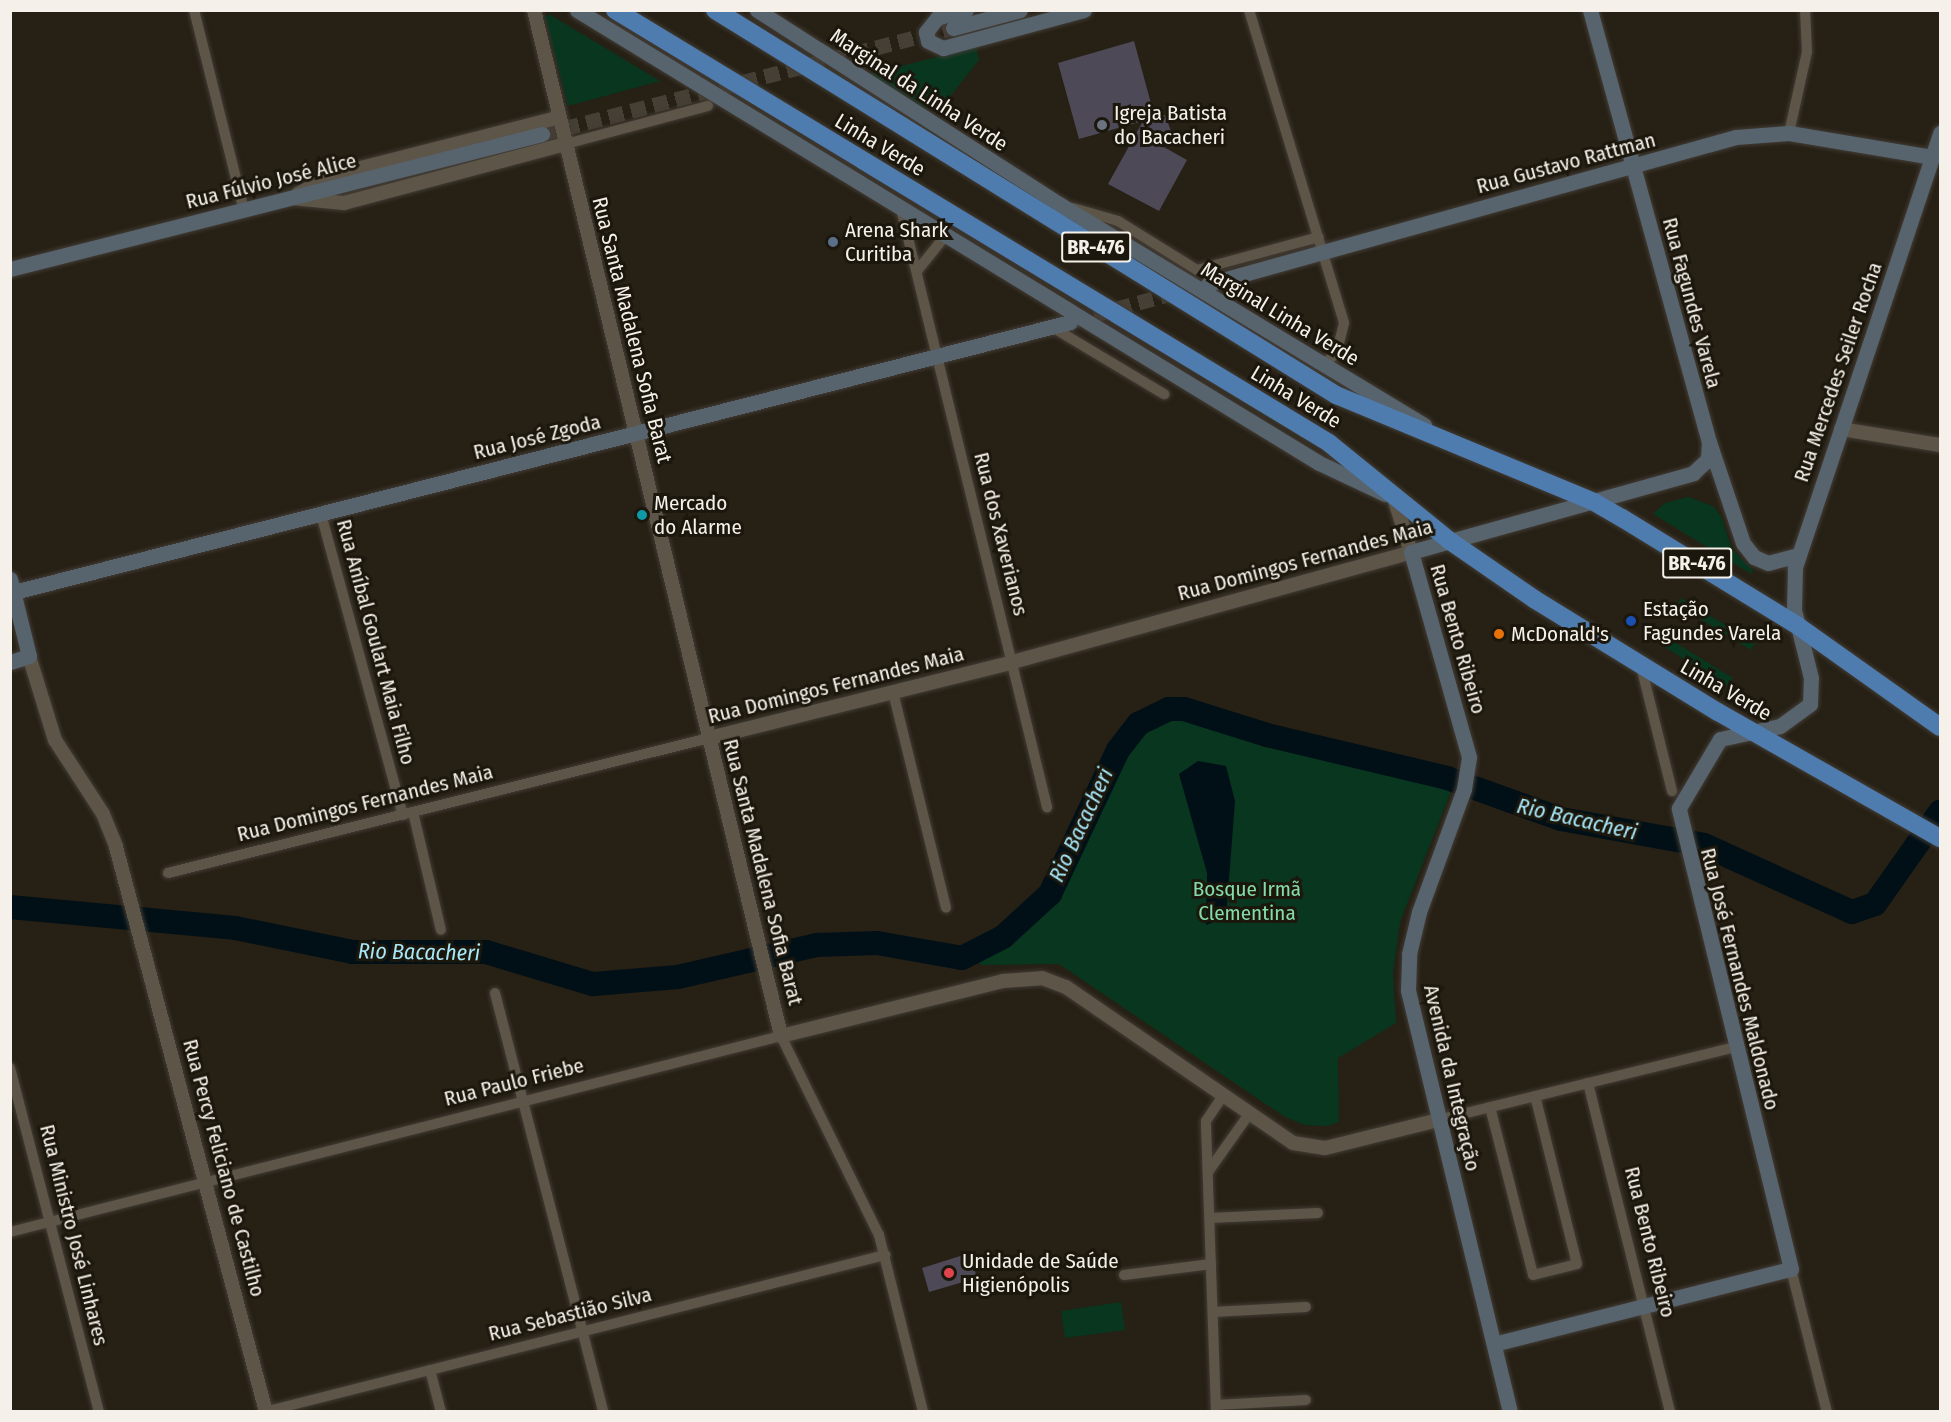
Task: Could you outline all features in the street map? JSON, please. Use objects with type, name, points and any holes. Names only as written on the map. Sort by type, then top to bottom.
[{"type":"highway","name":"Linha Verde","points":[[615,10],[1329,443],[1394,498],[1450,541],[1641,666],[1752,732],[1906,816],[1941,838]]},
{"type":"highway","name":"Linha Verde","points":[[719,12],[1319,385],[1480,457],[1594,502],[1798,627],[1941,727]]},
{"type":"main road","points":[[577,10],[1318,463],[1394,498]]},
{"type":"main road","name":"Marginal da Linha Verde","points":[[757,10],[1059,204]]},
{"type":"main road","points":[[966,10],[930,24],[928,41],[944,48],[1084,10]]},
{"type":"main road","points":[[953,28],[1020,10]]},
{"type":"main road","name":"Rua Fagundes Varela","points":[[1590,10],[1709,442],[1749,552],[1778,563],[1798,555]]},
{"type":"main road","name":"Rua Fúlvio José Alice","points":[[10,269],[542,134]]},
{"type":"main road","name":"Rua Gustavo Rattman","points":[[1208,284],[1736,138],[1789,134],[1937,158]]},
{"type":"main road","name":"Rua Mercedes Seiler Rocha","points":[[1798,627],[1793,592],[1798,555],[1937,158],[1941,134]]},
{"type":"main road","name":"Marginal Linha Verde","points":[[1059,204],[1322,365],[1480,457]]},
{"type":"main road","name":"Rua José Zgoda","points":[[12,589],[321,514],[1070,322]]},
{"type":"main road","name":"Rua Domingos Fernandes Maia","points":[[1411,552],[1594,502],[1700,470],[1708,459],[1709,442]]},
{"type":"main road","name":"Rua Bento Ribeiro","points":[[1411,552],[1469,757]]},
{"type":"main road","points":[[10,662],[29,656],[12,589]]},
{"type":"main road","name":"Rua José Fernandes Maldonado","points":[[1791,1269],[1681,828],[1680,802],[1715,744],[1726,736],[1752,732],[1790,721],[1810,704],[1811,678],[1798,627]]},
{"type":"main road","name":"Avenida da Integração","points":[[1469,757],[1461,798],[1419,912],[1408,972],[1411,1009],[1510,1412]]},
{"type":"main road","points":[[1494,1344],[1791,1269]]},
{"type":"street","points":[[194,10],[244,210]]},
{"type":"street","name":"Rua Santa Madalena Sofia Barat","points":[[534,10],[781,1036],[872,1217],[885,1255],[923,1412]]},
{"type":"street","points":[[1249,10],[1319,237],[1344,333],[1336,354],[1322,365]]},
{"type":"street","points":[[1789,134],[1807,52],[1805,10]]},
{"type":"street","points":[[292,198],[344,203],[708,106]]},
{"type":"street","points":[[292,198],[333,175],[560,117]]},
{"type":"street","points":[[1059,204],[1118,221],[1197,270],[1319,237]]},
{"type":"street","name":"Rua dos Xaverianos","points":[[901,209],[1047,807]]},
{"type":"street","points":[[917,271],[946,235]]},
{"type":"street","points":[[1052,327],[1164,394]]},
{"type":"street","points":[[1841,429],[1941,445]]},
{"type":"street","name":"Rua Bento Ribeiro","points":[[1394,498],[1411,552]]},
{"type":"street","name":"Rua Aníbal Goulart Maia Filho","points":[[321,514],[441,930]]},
{"type":"street","name":"Rua Domingos Fernandes Maia","points":[[168,873],[1013,662],[1411,552]]},
{"type":"street","name":"Rua Percy Feliciano de Castilho","points":[[29,656],[47,722],[111,830],[142,936],[265,1411]]},
{"type":"street","points":[[1641,666],[1672,791]]},
{"type":"street","points":[[893,692],[946,908]]},
{"type":"street","name":"Rua Paulo Friebe","points":[[10,1232],[781,1036],[1029,977],[1066,987],[1223,1096]]},
{"type":"street","points":[[495,993],[603,1412]]},
{"type":"street","points":[[1306,1400],[1216,1408],[1206,1121],[1223,1096],[1293,1143],[1314,1149],[1736,1047]]},
{"type":"street","name":"Rua Ministro José Linhares","points":[[10,1068],[99,1412]]},
{"type":"street","name":"Rua Bento Ribeiro","points":[[1588,1083],[1670,1412]]},
{"type":"street","points":[[1490,1107],[1533,1275],[1577,1264],[1534,1096]]},
{"type":"street","points":[[1208,1172],[1248,1114]]},
{"type":"street","points":[[1210,1218],[1318,1213]]},
{"type":"street","name":"Rua Sebastião Silva","points":[[265,1411],[885,1255]]},
{"type":"street","points":[[1124,1275],[1211,1264]]},
{"type":"street","points":[[1791,1269],[1827,1412]]},
{"type":"street","points":[[1213,1312],[1306,1306]]},
{"type":"street","points":[[430,1370],[441,1412]]},
{"type":"green space","points":[[549,14],[660,81],[568,106],[545,17]]},
{"type":"green space","points":[[976,47],[979,60],[941,108],[926,108],[870,74]]},
{"type":"green space","points":[[1688,497],[1713,506],[1721,516],[1732,549],[1753,570],[1751,574],[1653,514],[1665,503]]},
{"type":"green space","points":[[1681,598],[1755,643],[1751,650],[1677,605]]},
{"type":"green space","points":[[1658,632],[1733,678],[1728,686],[1653,640]]},
{"type":"green space","name":"Bosque Irmã Clementina","points":[[1179,718],[1267,747],[1452,789],[1400,922],[1393,974],[1396,1023],[1338,1058],[1339,1122],[1328,1126],[1305,1125],[1285,1117],[1059,964],[982,965],[969,956],[1003,939],[1051,895],[1109,781],[1142,733]]},
{"type":"green space","points":[[1121,1302],[1125,1330],[1065,1338],[1061,1311]]},
{"type":"shaded area","points":[[1198,761],[1226,766],[1235,801],[1226,918],[1206,925],[1207,873],[1179,774]]},
{"type":"building","name":"Igreja Batista do Bacacheri","points":[[1134,41],[1155,118],[1165,115],[1171,131],[1162,146],[1187,160],[1159,211],[1108,184],[1143,121],[1079,139],[1058,63]]},
{"type":"building","name":"Unidade de Saúde Higienópolis","points":[[970,1253],[977,1278],[929,1292],[922,1268]]},
{"type":"waterway","name":"Rio Bacacheri","points":[[10,907],[235,928],[353,952],[486,952],[593,984],[678,977],[817,945],[877,943],[962,958],[1003,937],[1050,894],[1118,750],[1138,724],[1169,709],[1184,709],[1267,735],[1447,778],[1561,819],[1704,845],[1852,912],[1875,904],[1940,812]]},
{"type":"tunnel","points":[[542,134],[953,28]]},
{"type":"tunnel","points":[[1072,321],[1205,284]]},
{"type":"place","name":"Igreja Batista do Bacacheri","points":[[1102,125]]},
{"type":"place","name":"Arena Shark Curitiba","points":[[833,242]]},
{"type":"place","name":"Mercado do Alarme","points":[[642,515]]},
{"type":"place","name":"Estação Fagundes Varela","points":[[1631,621]]},
{"type":"place","name":"McDonald's","points":[[1499,634]]},
{"type":"place","name":"Unidade de Saúde Higienópolis","points":[[949,1273]]}]
